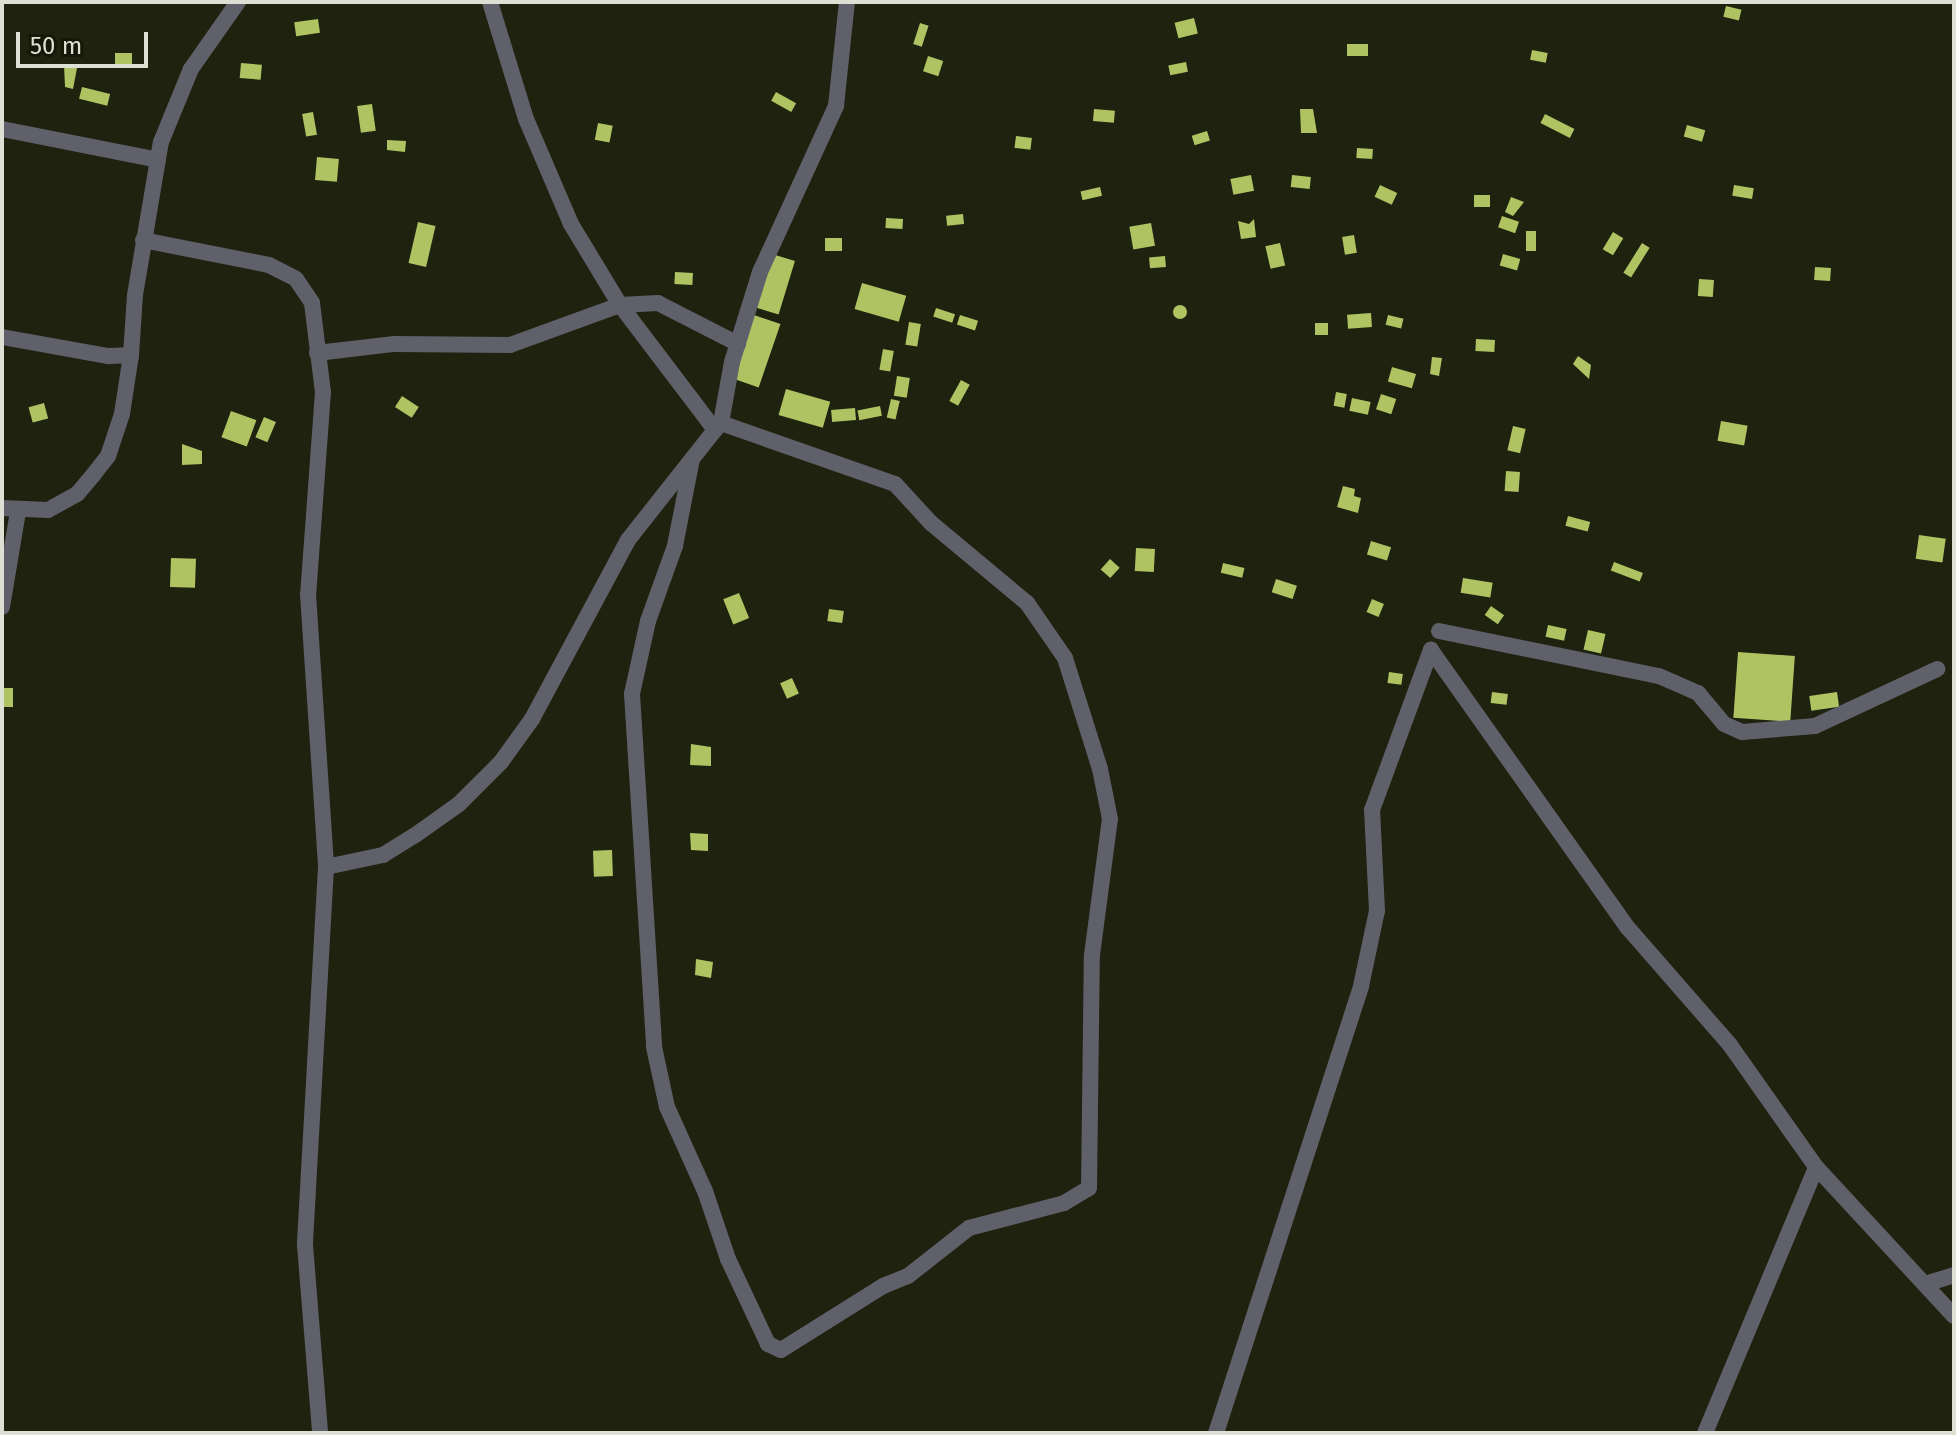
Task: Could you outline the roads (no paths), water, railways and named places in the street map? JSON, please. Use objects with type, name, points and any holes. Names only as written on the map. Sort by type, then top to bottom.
[{"type":"street","points":[[2,607],[10,509],[48,510],[64,503],[108,456],[122,414],[143,240],[158,160],[174,102],[191,69],[238,2]]},
{"type":"street","points":[[490,2],[526,119],[571,224],[620,305],[718,426],[895,484],[931,523],[1027,603],[1065,658],[1093,743],[1110,819],[1092,955],[1089,1188],[1064,1203],[969,1228],[908,1276],[883,1286],[781,1350],[768,1344],[728,1259],[705,1191],[667,1107],[654,1047],[632,694],[648,621],[675,546],[692,459]]},
{"type":"street","points":[[326,867],[383,855],[459,804],[501,762],[532,719],[628,540],[718,426],[760,272],[836,106],[847,2]]},
{"type":"street","points":[[2,129],[158,160]]},
{"type":"street","points":[[143,240],[269,265],[296,279],[312,303],[323,413],[308,594],[326,867],[305,1245],[320,1433]]},
{"type":"street","points":[[317,353],[394,344],[510,345],[620,305],[658,303],[738,344]]},
{"type":"street","points":[[2,337],[108,356],[131,355]]},
{"type":"street","points":[[1439,631],[1659,676],[1698,693],[1724,724],[1742,732],[1815,726],[1937,669]]},
{"type":"street","points":[[1216,1433],[1361,986],[1377,911],[1372,810],[1431,650],[1628,928],[1730,1045],[1816,1167],[1954,1316]]},
{"type":"street","points":[[1705,1433],[1816,1167]]},
{"type":"street","points":[[1925,1284],[1954,1275]]}]
